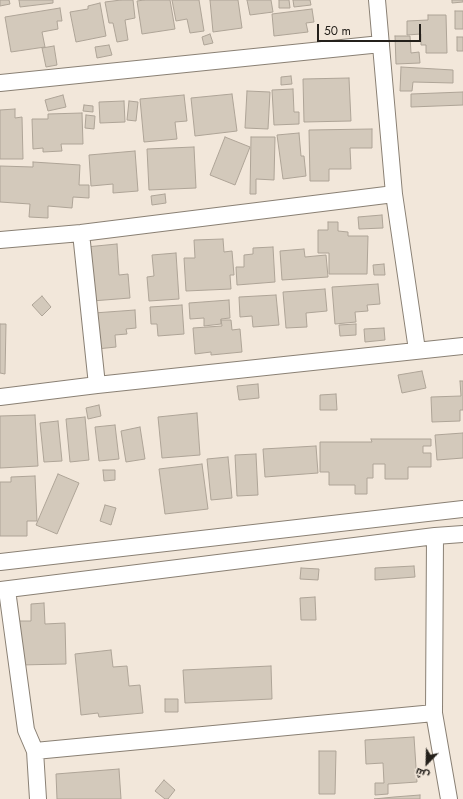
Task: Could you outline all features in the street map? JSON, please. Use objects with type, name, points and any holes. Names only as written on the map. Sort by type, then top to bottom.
[{"type":"street","points":[[377,0],[394,194],[417,350]]},
{"type":"street","points":[[0,83],[381,44]]},
{"type":"street","points":[[0,240],[81,233],[394,194]]},
{"type":"street","points":[[81,233],[97,385]]},
{"type":"street","points":[[0,397],[97,385],[463,346]]},
{"type":"street","points":[[0,562],[463,509]]},
{"type":"street","points":[[38,799],[35,751],[26,730],[3,590],[435,536],[463,534]]},
{"type":"street","points":[[435,536],[434,713],[449,799]]},
{"type":"street","points":[[35,751],[434,713]]},
{"type":"building","points":[[0,0],[9,0],[10,4],[0,6]]},
{"type":"building","points":[[19,0],[53,0],[53,3],[20,7]]},
{"type":"building","points":[[133,0],[135,18],[125,20],[128,40],[117,42],[113,23],[109,23],[105,2]]},
{"type":"building","points":[[170,0],[175,29],[142,34],[137,1]]},
{"type":"building","points":[[172,0],[199,0],[204,31],[190,33],[187,19],[176,21]]},
{"type":"building","points":[[210,0],[238,0],[242,28],[213,32]]},
{"type":"building","points":[[247,0],[271,0],[273,12],[250,15]]},
{"type":"building","points":[[279,0],[289,0],[290,8],[279,8]]},
{"type":"building","points":[[293,0],[310,0],[311,5],[294,7]]},
{"type":"building","points":[[452,0],[463,0],[463,2],[452,3]]},
{"type":"building","points":[[100,3],[106,36],[76,42],[70,12],[88,9],[88,6]]},
{"type":"building","points":[[60,8],[62,21],[57,21],[58,29],[42,32],[45,47],[11,52],[5,17]]},
{"type":"building","points":[[312,9],[314,22],[306,23],[308,32],[274,36],[272,14]]},
{"type":"building","points":[[455,11],[463,11],[463,29],[455,29]]},
{"type":"building","points":[[428,15],[446,15],[447,53],[426,53],[426,45],[421,45],[421,34],[407,35],[407,21],[428,20]]},
{"type":"building","points":[[210,34],[213,43],[204,45],[202,37]]},
{"type":"building","points":[[395,36],[410,36],[411,53],[419,52],[420,63],[396,64]]},
{"type":"building","points":[[457,37],[463,37],[463,51],[457,51]]},
{"type":"building","points":[[109,45],[112,55],[97,58],[95,47]]},
{"type":"building","points":[[54,46],[57,65],[46,67],[42,48]]},
{"type":"building","points":[[401,67],[453,70],[453,83],[413,82],[412,91],[400,91]]},
{"type":"building","points":[[291,76],[292,84],[281,85],[281,77]]},
{"type":"building","points":[[349,78],[351,121],[304,122],[303,79]]},
{"type":"building","points":[[293,89],[294,112],[299,112],[299,124],[274,125],[272,90]]},
{"type":"building","points":[[247,91],[270,92],[268,129],[245,128]]},
{"type":"building","points":[[463,92],[463,105],[411,107],[411,94]]},
{"type":"building","points":[[232,94],[237,131],[195,136],[191,98]]},
{"type":"building","points":[[63,95],[66,107],[48,111],[45,100]]},
{"type":"building","points":[[184,95],[187,121],[175,122],[177,139],[144,142],[140,99]]},
{"type":"building","points":[[124,101],[125,122],[100,123],[99,102]]},
{"type":"building","points":[[129,101],[138,102],[136,121],[127,120]]},
{"type":"building","points":[[84,105],[93,106],[93,112],[83,111]]},
{"type":"building","points":[[15,109],[15,118],[22,117],[23,159],[0,159],[0,110]]},
{"type":"building","points":[[82,113],[83,144],[61,144],[62,151],[43,152],[43,148],[33,149],[32,119],[48,119],[48,114]]},
{"type":"building","points":[[86,115],[95,116],[94,129],[85,128]]},
{"type":"building","points":[[372,129],[372,148],[350,148],[351,169],[329,169],[329,181],[310,181],[309,130]]},
{"type":"building","points":[[299,133],[301,156],[304,156],[306,176],[283,179],[277,135]]},
{"type":"building","points":[[225,137],[250,147],[235,185],[210,175]]},
{"type":"building","points":[[251,137],[275,137],[274,180],[256,179],[256,194],[250,194]]},
{"type":"building","points":[[194,147],[196,188],[149,190],[147,149]]},
{"type":"building","points":[[135,151],[138,191],[113,193],[113,184],[91,186],[89,155]]},
{"type":"building","points":[[33,162],[80,165],[79,185],[89,185],[89,198],[73,197],[72,208],[48,206],[48,218],[29,217],[30,204],[0,202],[0,166],[33,167]]},
{"type":"building","points":[[165,194],[166,203],[152,205],[151,196]]},
{"type":"building","points":[[382,215],[383,228],[359,229],[358,217]]},
{"type":"building","points":[[328,222],[338,222],[338,231],[348,232],[348,236],[368,236],[367,274],[329,274],[329,253],[318,253],[318,230],[328,230]]},
{"type":"building","points":[[223,239],[224,252],[232,251],[234,275],[230,275],[231,289],[186,291],[184,258],[195,258],[194,240]]},
{"type":"building","points":[[117,244],[119,275],[128,274],[130,298],[92,301],[86,247]]},
{"type":"building","points":[[273,247],[275,282],[237,285],[236,267],[244,267],[244,255],[253,254],[253,248]]},
{"type":"building","points":[[304,249],[305,257],[326,255],[328,277],[282,280],[280,251]]},
{"type":"building","points":[[176,253],[179,299],[149,301],[147,277],[154,276],[152,255]]},
{"type":"building","points":[[384,264],[385,275],[374,275],[373,265]]},
{"type":"building","points":[[378,284],[380,304],[367,305],[368,311],[355,312],[356,322],[335,324],[332,287]]},
{"type":"building","points":[[325,289],[327,311],[306,313],[307,327],[286,328],[283,292]]},
{"type":"building","points":[[276,295],[279,325],[253,327],[252,316],[240,317],[239,297]]},
{"type":"building","points":[[42,296],[51,307],[42,316],[32,305]]},
{"type":"building","points":[[229,300],[230,318],[221,319],[221,324],[204,326],[204,318],[190,319],[189,303]]},
{"type":"building","points":[[182,305],[184,334],[158,336],[157,324],[151,324],[150,307]]},
{"type":"building","points":[[135,310],[136,328],[126,329],[127,334],[115,335],[116,347],[97,349],[94,313]]},
{"type":"building","points":[[221,320],[231,320],[232,330],[240,329],[242,352],[211,355],[211,352],[195,354],[193,328],[222,326]]},
{"type":"building","points":[[0,324],[6,324],[5,374],[0,373]]},
{"type":"building","points":[[356,324],[356,335],[340,336],[339,325]]},
{"type":"building","points":[[384,328],[385,340],[365,342],[364,329]]},
{"type":"building","points":[[422,371],[426,388],[402,393],[398,375]]},
{"type":"building","points":[[460,381],[463,381],[463,410],[460,410],[460,421],[432,422],[431,397],[461,396]]},
{"type":"building","points":[[258,384],[259,398],[239,400],[237,386]]},
{"type":"building","points":[[336,394],[337,410],[320,410],[320,395]]},
{"type":"building","points":[[99,405],[101,416],[88,419],[86,408]]},
{"type":"building","points":[[197,413],[200,455],[162,458],[158,417]]},
{"type":"building","points":[[35,415],[38,466],[0,468],[0,416]]},
{"type":"building","points":[[85,417],[89,460],[70,462],[66,419]]},
{"type":"building","points":[[58,421],[62,461],[44,462],[40,423]]},
{"type":"building","points":[[115,425],[119,459],[99,461],[95,427]]},
{"type":"building","points":[[140,427],[145,459],[126,462],[121,431]]},
{"type":"building","points":[[463,433],[463,458],[437,460],[435,435]]},
{"type":"building","points":[[371,439],[431,439],[431,446],[423,446],[423,453],[431,453],[431,467],[408,467],[408,479],[385,479],[385,464],[373,464],[373,478],[367,478],[367,494],[355,494],[355,485],[329,485],[329,472],[320,472],[320,442],[372,442]]},
{"type":"building","points":[[316,446],[318,473],[265,477],[263,449]]},
{"type":"building","points":[[256,454],[258,495],[237,496],[235,455]]},
{"type":"building","points":[[228,457],[232,498],[211,500],[207,459]]},
{"type":"building","points":[[202,464],[208,509],[165,514],[159,469]]},
{"type":"building","points":[[103,470],[115,470],[115,480],[104,481]]},
{"type":"building","points":[[58,474],[79,483],[57,534],[36,525]]},
{"type":"building","points":[[35,476],[37,521],[27,521],[27,536],[0,536],[0,482],[11,482],[11,477]]},
{"type":"building","points":[[105,505],[116,508],[111,525],[100,521]]},
{"type":"building","points":[[414,566],[415,577],[375,580],[375,568]]},
{"type":"building","points":[[301,568],[319,569],[318,580],[300,579]]},
{"type":"building","points":[[315,597],[316,620],[301,620],[300,598]]},
{"type":"building","points":[[44,603],[45,624],[65,623],[66,664],[19,665],[18,621],[31,621],[31,604]]},
{"type":"building","points":[[111,650],[113,667],[127,666],[129,686],[140,685],[143,713],[99,717],[98,713],[81,715],[75,654]]},
{"type":"building","points":[[271,666],[272,699],[185,703],[183,670]]},
{"type":"building","points":[[165,699],[178,699],[178,712],[165,712]]},
{"type":"building","points":[[414,737],[417,782],[388,784],[388,794],[375,795],[375,783],[384,783],[383,763],[366,764],[365,740]]},
{"type":"building","points":[[319,751],[336,751],[335,794],[319,794]]},
{"type":"building","points":[[119,769],[121,799],[57,799],[56,774]]},
{"type":"building","points":[[164,780],[175,790],[168,799],[165,799],[155,791]]},
{"type":"building","points":[[420,795],[420,799],[374,799],[394,797]]}]
